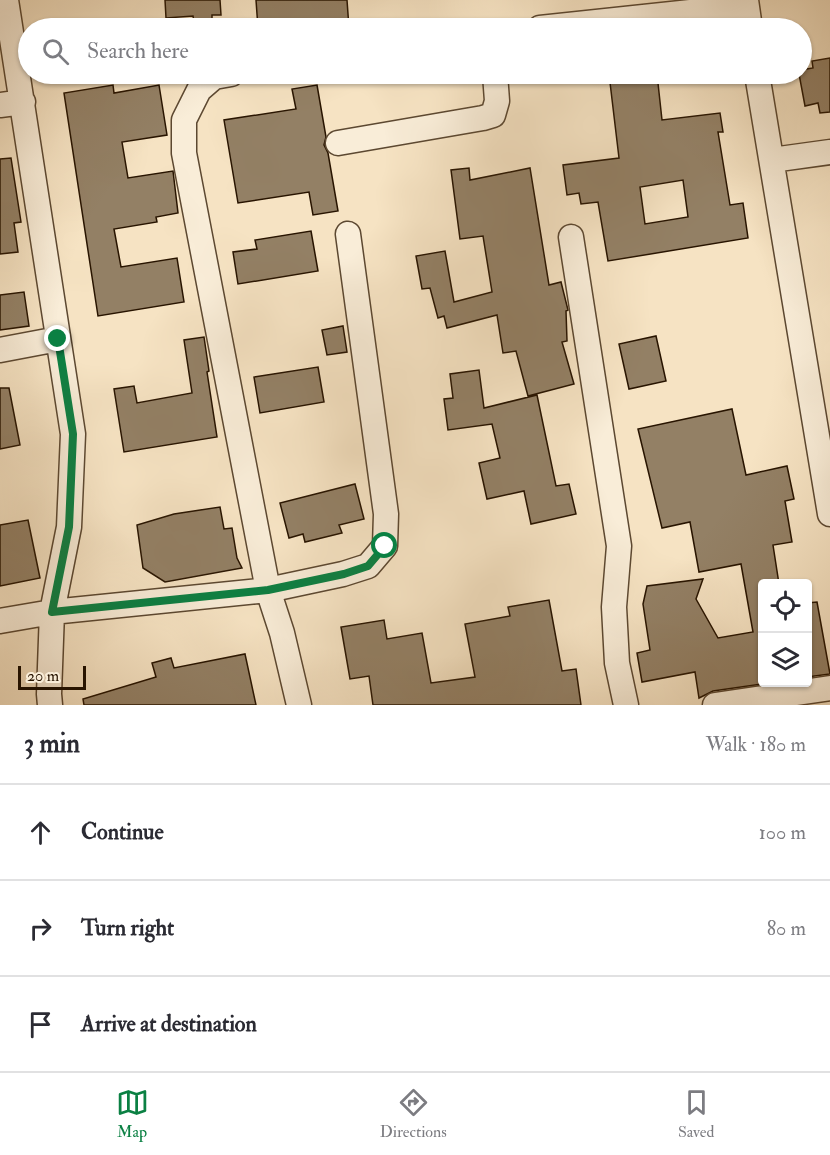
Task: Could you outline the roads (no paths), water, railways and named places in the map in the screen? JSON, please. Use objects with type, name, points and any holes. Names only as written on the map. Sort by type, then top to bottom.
[{"type":"street","points":[[6,0],[11,104],[58,339],[73,434],[69,527],[52,612],[50,705]]},
{"type":"street","points":[[669,18],[747,12]]},
{"type":"street","points":[[206,84],[199,90],[184,120],[184,153],[268,590],[282,633],[299,705]]},
{"type":"street","points":[[338,143],[494,115],[497,101],[496,84]]},
{"type":"street","points":[[759,84],[830,514]]},
{"type":"street","points":[[772,160],[830,152]]},
{"type":"street","points":[[0,621],[52,612],[268,590],[344,574],[368,566],[385,546],[386,514],[348,234]]},
{"type":"street","points":[[571,237],[619,546],[614,607],[617,663],[626,705]]},
{"type":"street","points":[[0,350],[58,339]]},
{"type":"street","points":[[715,705],[830,688]]}]
